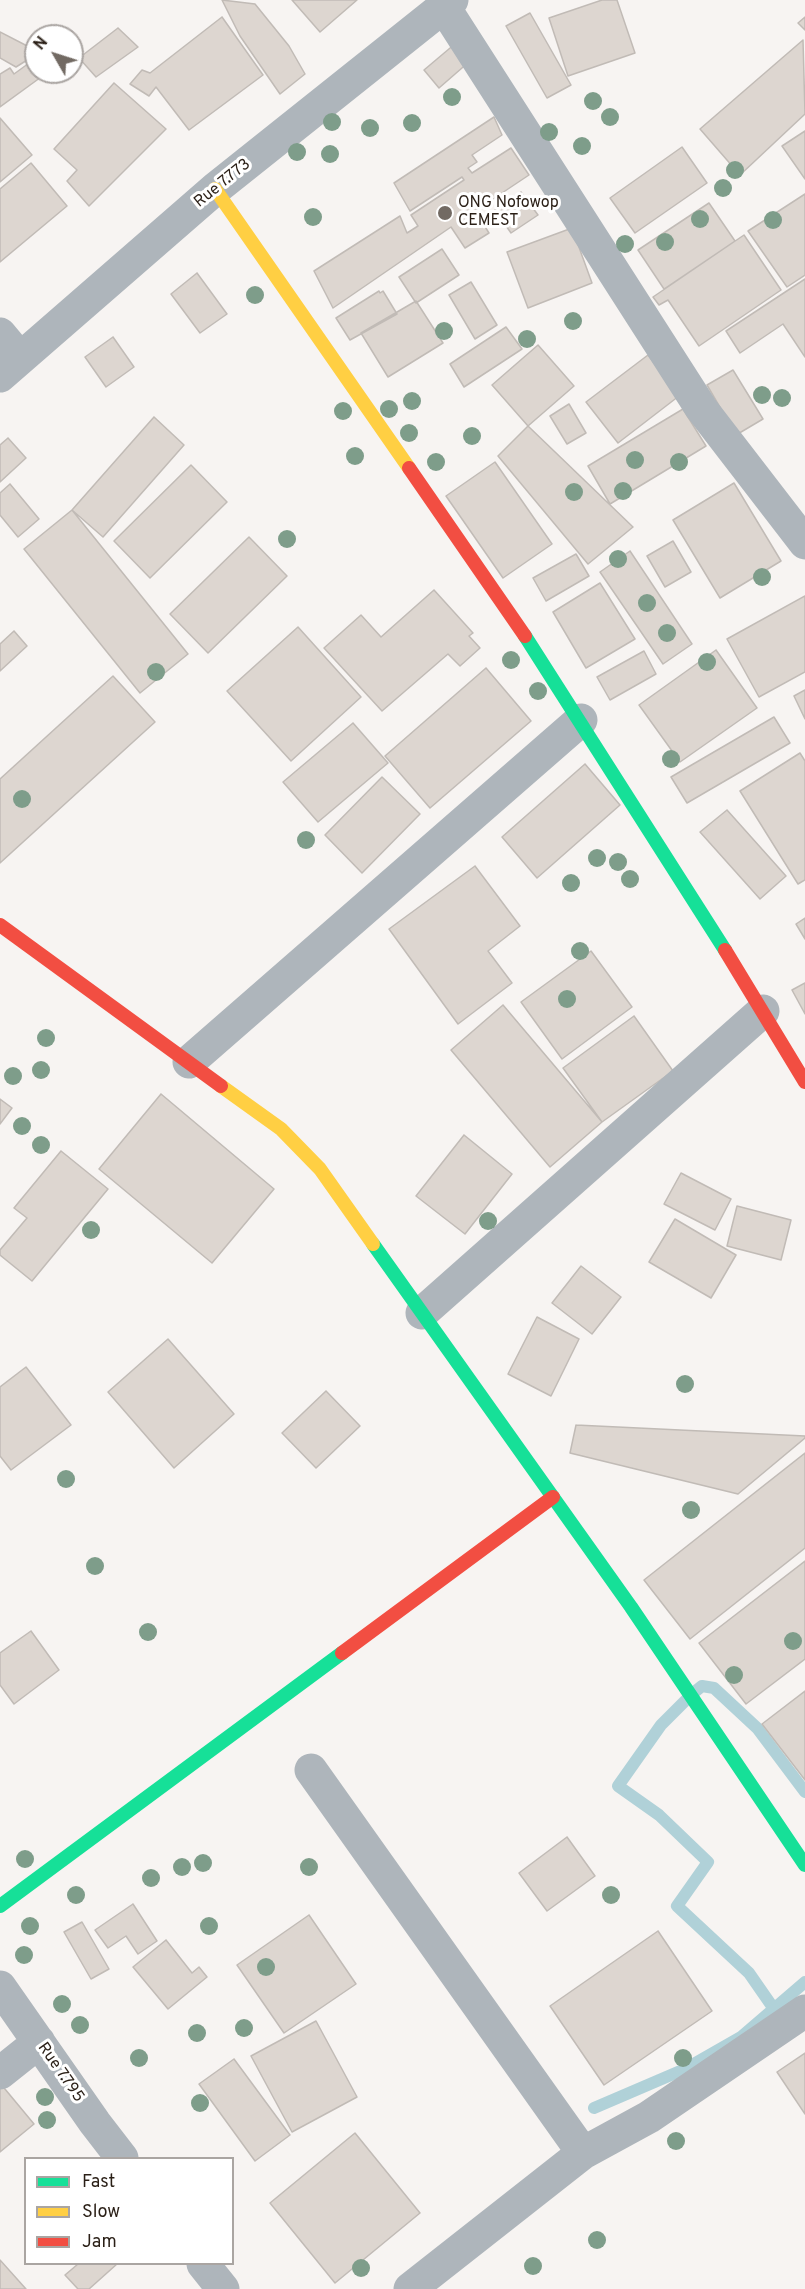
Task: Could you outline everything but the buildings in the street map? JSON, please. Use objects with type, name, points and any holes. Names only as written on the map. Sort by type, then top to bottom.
[{"type":"street","name":"Rue 7.773","points":[[7,356],[448,4]]},
{"type":"street","points":[[448,4],[701,408],[805,543]]},
{"type":"street","points":[[215,189],[546,666],[763,1011],[805,1082]]},
{"type":"street","points":[[189,1062],[581,720]]},
{"type":"street","points":[[0,925],[281,1129],[320,1168],[631,1607],[805,1865]]},
{"type":"street","points":[[422,1313],[763,1011]]},
{"type":"street","points":[[0,1906],[553,1497]]},
{"type":"street","points":[[310,1770],[583,2153]]},
{"type":"street","name":"Rue 7.795","points":[[0,1987],[121,2157]]},
{"type":"street","points":[[410,2289],[583,2153],[649,2117],[805,2011]]},
{"type":"street","points":[[0,2073],[39,2042]]},
{"type":"street","points":[[204,2265],[223,2289]]},
{"type":"waterway","points":[[774,2009],[749,1973],[677,1906],[708,1862],[659,1815],[618,1786],[661,1725],[702,1686],[714,1688],[757,1728],[805,1792]]},
{"type":"waterway","points":[[594,2108],[685,2069],[741,2037],[805,1982]]},
{"type":"traffic: fast","points":[[525,636],[725,950]]},
{"type":"traffic: fast","points":[[373,1244],[631,1607],[805,1865]]},
{"type":"traffic: fast","points":[[0,1906],[342,1653]]},
{"type":"traffic: slow","points":[[215,189],[409,468]]},
{"type":"traffic: slow","points":[[221,1086],[281,1129],[320,1169],[373,1244]]},
{"type":"traffic: jam","points":[[409,468],[525,636]]},
{"type":"traffic: jam","points":[[0,925],[221,1086]]},
{"type":"traffic: jam","points":[[725,950],[805,1082]]},
{"type":"traffic: jam","points":[[342,1653],[553,1497]]},
{"type":"place","name":"ONG Nofowop CEMEST","points":[[445,213]]}]
